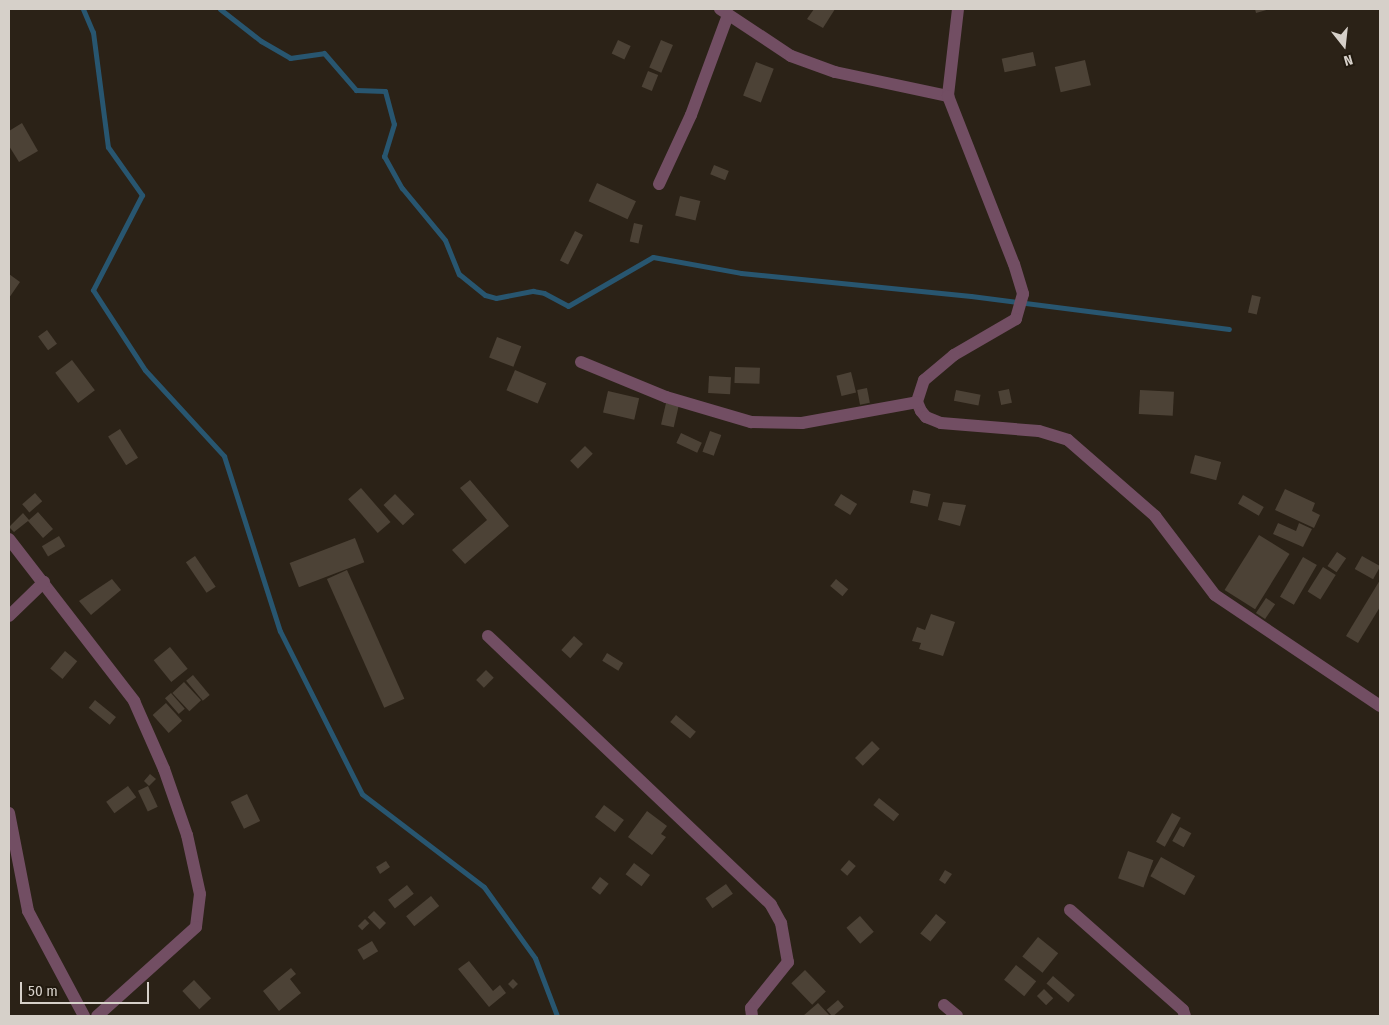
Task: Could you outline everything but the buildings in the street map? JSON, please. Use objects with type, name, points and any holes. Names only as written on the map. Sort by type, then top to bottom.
[{"type":"street","points":[[916,402],[924,380],[934,368],[1016,320],[1023,294],[1014,264],[948,96],[958,9]]},
{"type":"street","points":[[659,184],[691,115],[724,12],[791,56],[836,72],[948,96]]},
{"type":"street","points":[[581,362],[666,397],[751,422],[802,423],[916,402]]},
{"type":"street","points":[[916,402],[926,417],[941,423],[1039,431],[1068,440],[1155,516],[1215,595],[1380,706]]},
{"type":"street","points":[[9,539],[134,700],[167,778],[186,835],[200,894],[196,927],[97,1016]]},
{"type":"street","points":[[9,616],[44,582]]},
{"type":"street","points":[[488,636],[772,905],[781,923],[788,962],[752,1008],[752,1016]]},
{"type":"street","points":[[9,813],[28,911],[84,1016]]},
{"type":"street","points":[[1070,910],[1183,1010],[1186,1016]]},
{"type":"street","points":[[944,1005],[957,1016]]},
{"type":"waterway","points":[[83,9],[93,32],[108,147],[142,195],[93,290],[145,370],[224,456],[280,631],[362,794],[484,887],[535,958],[557,1016]]},
{"type":"waterway","points":[[220,9],[261,41],[290,58],[324,53],[356,90],[385,91],[394,124],[384,156],[402,188],[445,240],[459,274],[485,295],[496,298],[533,291],[544,293],[568,306],[653,257],[741,273],[971,296],[1229,329]]}]
